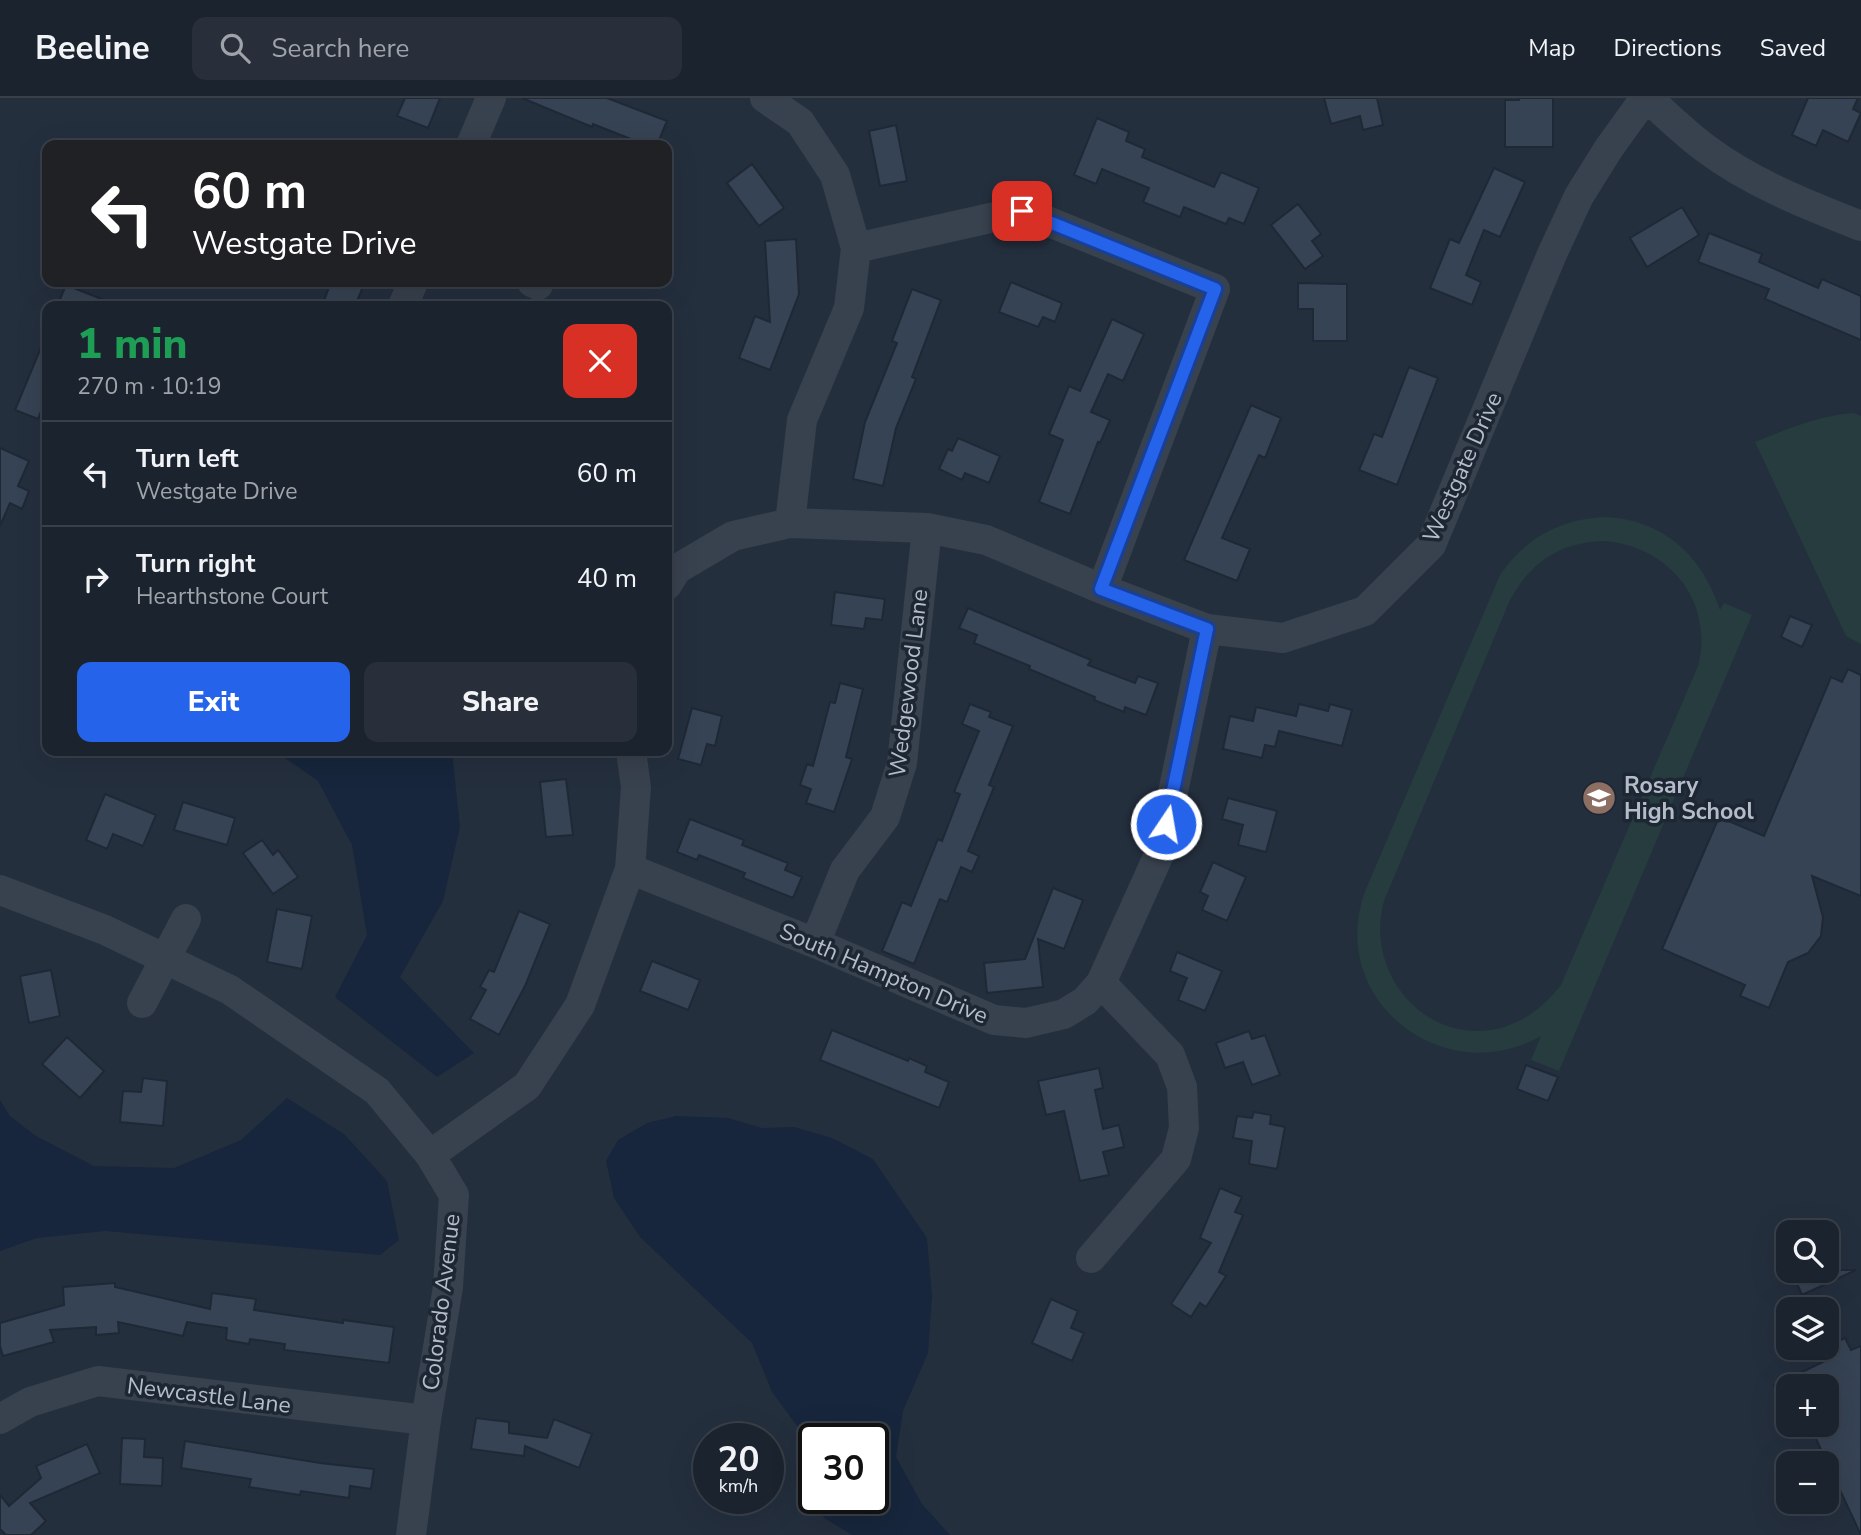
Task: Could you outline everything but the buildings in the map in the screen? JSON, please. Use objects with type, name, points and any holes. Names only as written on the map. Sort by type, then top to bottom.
[{"type":"street","points":[[473,140],[491,98]]},
{"type":"street","points":[[765,98],[800,122],[835,175],[856,248],[849,308],[802,419],[790,523]]},
{"type":"street","points":[[1647,98],[1707,150],[1748,175],[1861,226]]},
{"type":"street","name":"Westgate Drive","points":[[672,577],[677,569],[733,536],[790,523],[927,528],[986,540],[1101,589],[1207,629],[1283,638],[1365,611],[1431,545],[1579,196],[1609,148],[1647,98]]},
{"type":"street","points":[[856,248],[1022,211],[1215,289],[1101,589]]},
{"type":"street","name":"Wedgewood Lane","points":[[815,943],[845,870],[885,817],[902,763],[927,528]]},
{"type":"street","name":"South Hampton Drive","points":[[630,869],[815,943],[994,1020],[1026,1023],[1064,1014],[1085,1001],[1101,983],[1161,850],[1207,629]]},
{"type":"street","points":[[430,1155],[527,1086],[580,1005],[630,869],[636,787],[632,756]]},
{"type":"street","name":"Colorado Avenue","points":[[0,890],[105,930],[230,990],[377,1091],[430,1155],[454,1195],[448,1287],[426,1420],[411,1535]]},
{"type":"street","points":[[142,1003],[186,919]]},
{"type":"street","points":[[1091,1258],[1176,1159],[1184,1128],[1182,1087],[1170,1055],[1101,983]]},
{"type":"street","name":"Newcastle Lane","points":[[0,1419],[30,1402],[98,1381],[426,1420]]},
{"type":"green space","points":[[1853,413],[1861,416],[1861,644],[1846,636],[1755,442],[1815,420]]},
{"type":"green space","points":[[1588,519],[1625,519],[1662,533],[1691,557],[1703,573],[1720,610],[1724,603],[1752,615],[1559,1071],[1531,1060],[1541,1036],[1503,1050],[1466,1052],[1431,1043],[1401,1024],[1377,998],[1362,966],[1357,929],[1366,889],[1500,575],[1520,551],[1544,533]],"holes":[[[1603,541],[1626,545],[1647,553],[1666,565],[1681,580],[1692,598],[1699,619],[1701,642],[1698,666],[1561,985],[1534,1011],[1510,1025],[1473,1031],[1448,1026],[1425,1015],[1406,998],[1392,977],[1383,953],[1380,928],[1384,901],[1510,600],[1518,587],[1537,565],[1560,551]]]},
{"type":"water","points":[[282,756],[453,756],[460,827],[443,901],[400,977],[474,1053],[437,1077],[335,997],[367,935],[352,845],[318,781]]},
{"type":"water","points":[[287,1098],[344,1134],[387,1181],[399,1240],[380,1255],[105,1231],[37,1238],[0,1251],[0,1100],[10,1116],[36,1136],[94,1166],[174,1168],[241,1140]]},
{"type":"water","points":[[676,1116],[728,1118],[762,1128],[794,1127],[832,1138],[873,1159],[927,1238],[932,1296],[928,1353],[903,1411],[896,1457],[922,1504],[950,1535],[852,1535],[824,1518],[822,1514],[889,1514],[889,1423],[798,1423],[798,1427],[772,1392],[752,1343],[640,1237],[614,1198],[606,1161],[618,1140],[647,1123]]},
{"type":"place","name":"Rosary High School","points":[[1599,798]]},
{"type":"route","points":[[1022,211],[1215,289],[1101,589],[1207,629],[1166,824]]}]
